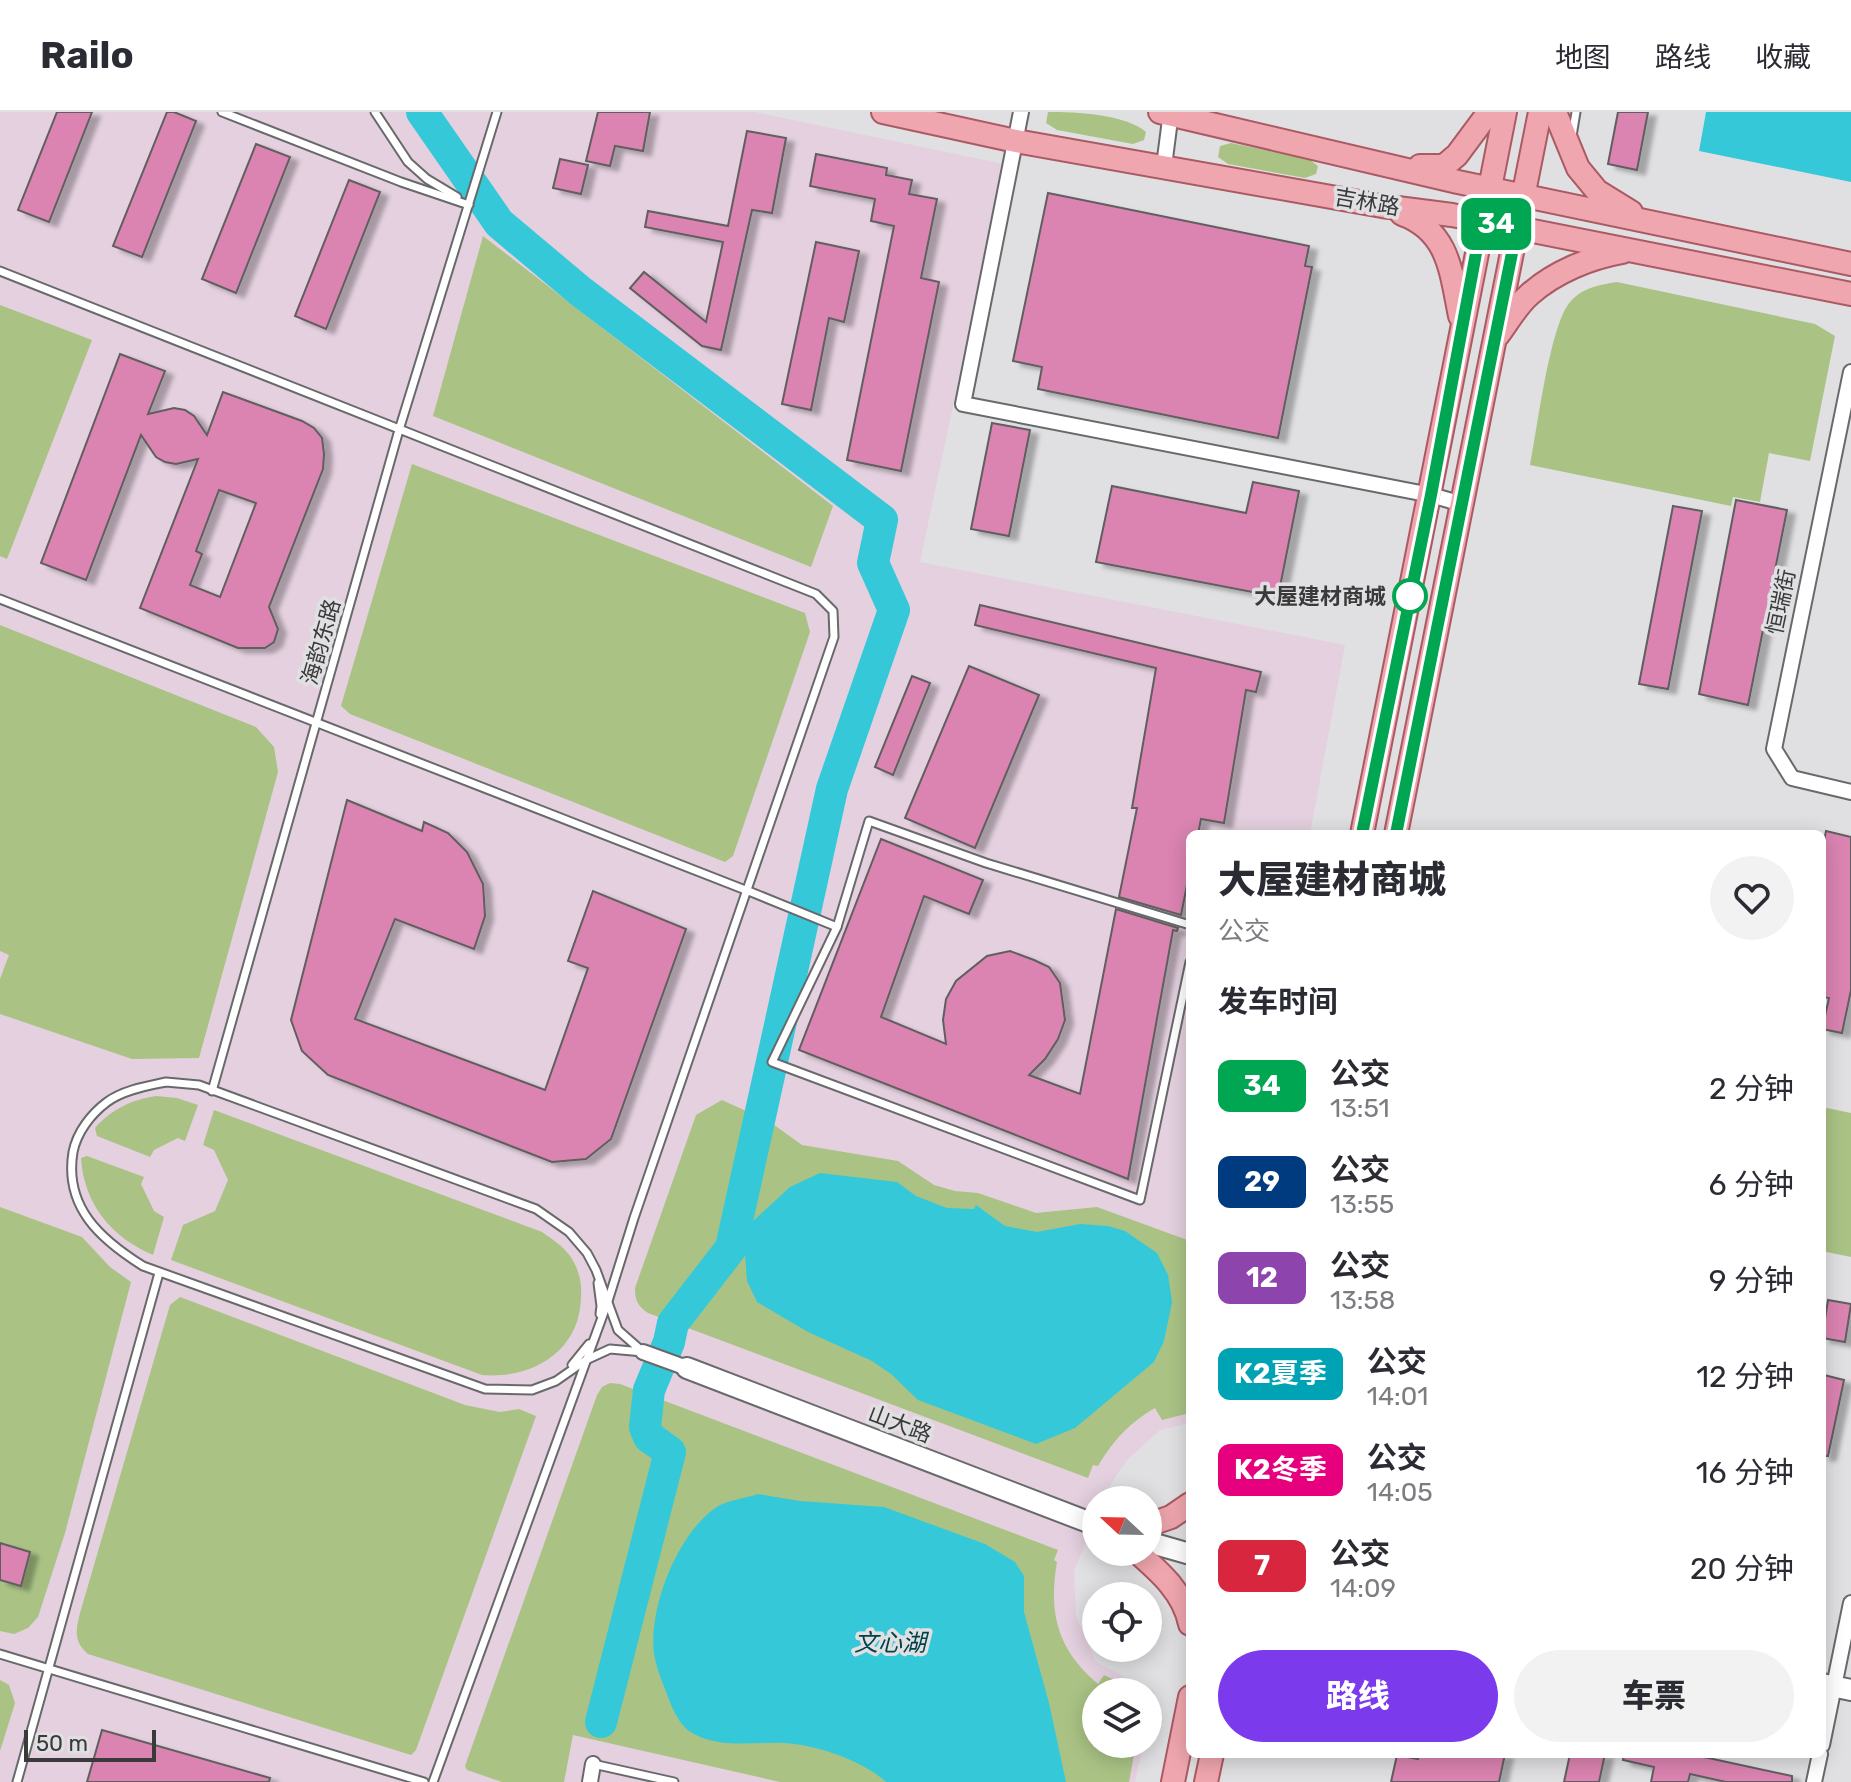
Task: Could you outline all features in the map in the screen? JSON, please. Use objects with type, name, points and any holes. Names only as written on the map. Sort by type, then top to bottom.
[{"type":"main road","name":"吉林路","points":[[883,112],[1016,141],[1482,221],[1851,294]]},
{"type":"main road","points":[[1395,167],[1444,166],[1468,141],[1489,112]]},
{"type":"main road","points":[[1363,830],[1505,112]]},
{"type":"main road","points":[[1397,830],[1540,112]]},
{"type":"main road","points":[[1555,112],[1578,168],[1597,191],[1642,219]]},
{"type":"main road","name":"吉林路","points":[[1167,113],[1489,189],[1851,264]]},
{"type":"main road","points":[[1382,206],[1420,220],[1441,242],[1462,330]]},
{"type":"main road","points":[[1495,339],[1528,296],[1555,276],[1603,255],[1629,250]]},
{"type":"main road","name":"山大路","points":[[687,1368],[1082,1520]]},
{"type":"main road","points":[[1162,1520],[1186,1507]]},
{"type":"main road","points":[[1162,1546],[1186,1553]]},
{"type":"main road","points":[[1152,1566],[1168,1580],[1186,1609]]},
{"type":"main road","points":[[1173,1782],[1186,1715]]},
{"type":"main road","points":[[1206,1782],[1211,1758]]},
{"type":"street","points":[[1021,112],[963,404],[1431,495],[1462,504]]},
{"type":"street","points":[[1164,166],[1167,113]]},
{"type":"street","name":"恒瑞街","points":[[1851,372],[1774,749],[1792,778],[1851,792]]},
{"type":"street","points":[[643,1352],[687,1368]]},
{"type":"street","points":[[1826,1728],[1851,1603]]},
{"type":"street","points":[[1814,1782],[1819,1758]]},
{"type":"street","points":[[590,1782],[593,1764]]},
{"type":"lane","points":[[222,112],[401,182],[469,205]]},
{"type":"lane","points":[[375,112],[408,162],[427,179],[469,205]]},
{"type":"lane","name":"海韵东路","points":[[212,1091],[399,430],[497,112]]},
{"type":"lane","points":[[1468,141],[1474,112]]},
{"type":"lane","points":[[1569,150],[1576,112]]},
{"type":"lane","points":[[0,271],[816,594],[833,611],[834,637],[744,890],[608,1301],[433,1782]]},
{"type":"lane","points":[[0,599],[837,927]]},
{"type":"lane","points":[[1186,924],[986,863],[869,821],[837,927],[772,1062],[1140,1200],[1186,981]]},
{"type":"lane","points":[[166,1082],[199,1085],[536,1209],[569,1232],[587,1253],[618,1330],[643,1352],[610,1349],[586,1360],[556,1381],[532,1390],[485,1389],[159,1273],[118,1251],[92,1224],[74,1198],[70,1168],[75,1142],[89,1119],[109,1100],[139,1088],[166,1082]]},
{"type":"lane","points":[[556,1381],[580,1358],[596,1333],[601,1306],[596,1270]]},
{"type":"lane","points":[[17,1782],[159,1273]]},
{"type":"lane","points":[[0,1654],[424,1782]]},
{"type":"lane","points":[[593,1764],[674,1782]]},
{"type":"shaded area","points":[[0,112],[755,112],[1004,164],[920,562],[1345,645],[1311,830],[1186,830],[1186,1424],[1160,1430],[1126,1461],[1110,1486],[1082,1486],[1082,1552],[1074,1571],[1076,1616],[1082,1630],[1082,1662],[1096,1662],[1127,1678],[1082,1678],[1082,1758],[1140,1758],[1135,1782],[0,1782]]},
{"type":"green space","points":[[1048,112],[1113,118],[1146,132],[1144,140],[1133,144],[1057,130],[1046,123]]},
{"type":"green space","points":[[1231,143],[1309,159],[1318,166],[1316,174],[1305,178],[1228,164],[1218,157],[1220,146]]},
{"type":"green space","points":[[483,236],[833,506],[811,567],[433,416]]},
{"type":"green space","points":[[1617,282],[1815,324],[1835,336],[1810,461],[1769,453],[1760,502],[1733,497],[1731,506],[1530,465],[1551,353],[1563,313],[1581,293]]},
{"type":"green space","points":[[0,305],[92,340],[7,559],[0,556]]},
{"type":"green space","points":[[412,464],[805,613],[810,632],[733,856],[725,862],[350,714],[341,706]]},
{"type":"green space","points":[[0,625],[256,727],[274,747],[278,772],[199,1058],[132,1059],[0,1014],[0,979],[9,955],[0,951]]},
{"type":"green space","points":[[156,1096],[177,1098],[198,1105],[185,1141],[178,1138],[154,1150],[150,1157],[97,1136],[95,1128],[115,1111],[138,1100]]},
{"type":"green space","points":[[722,1100],[770,1122],[802,1145],[898,1161],[934,1185],[978,1193],[1036,1213],[1097,1207],[1186,1240],[1186,1414],[1162,1420],[1155,1408],[1122,1433],[1098,1466],[1093,1465],[1088,1478],[648,1313],[638,1303],[635,1288],[696,1115]]},
{"type":"green space","points":[[1826,1108],[1851,1113],[1851,1257],[1826,1252]]},
{"type":"green space","points":[[214,1110],[542,1232],[567,1252],[579,1276],[579,1316],[572,1333],[562,1347],[535,1367],[501,1375],[482,1375],[171,1260],[183,1225],[215,1211],[228,1180],[214,1150],[203,1145]]},
{"type":"green space","points":[[87,1156],[144,1177],[141,1184],[154,1211],[164,1217],[153,1255],[124,1239],[102,1217],[83,1175],[81,1158]]},
{"type":"green space","points":[[0,1207],[82,1237],[110,1267],[131,1282],[65,1533],[38,1617],[28,1628],[14,1634],[0,1631]]},
{"type":"green space","points":[[180,1297],[465,1405],[500,1412],[519,1409],[536,1416],[416,1750],[411,1755],[88,1654],[80,1644],[77,1630],[80,1613],[170,1305]]},
{"type":"green space","points":[[610,1383],[620,1384],[1058,1550],[1054,1560],[1057,1562],[1054,1598],[1059,1630],[1073,1658],[1092,1678],[1082,1678],[1082,1758],[1133,1758],[1129,1782],[780,1782],[573,1735],[564,1782],[502,1782],[467,1770],[465,1766],[602,1387]]},
{"type":"green space","points":[[0,1680],[9,1685],[15,1703],[0,1751]]},
{"type":"water","points":[[1706,112],[1851,112],[1851,182],[1699,151]]},
{"type":"water","points":[[820,1173],[897,1182],[916,1196],[947,1208],[974,1209],[976,1205],[1005,1226],[1037,1232],[1080,1224],[1125,1231],[1157,1253],[1168,1275],[1172,1302],[1164,1341],[1154,1362],[1075,1428],[1036,1444],[918,1400],[872,1361],[808,1332],[757,1302],[747,1281],[744,1240],[752,1222],[790,1187]]},
{"type":"water","name":"文心湖","points":[[758,1494],[800,1501],[884,1507],[985,1544],[1015,1562],[1024,1576],[1024,1612],[1049,1703],[1066,1782],[886,1782],[848,1759],[816,1748],[786,1743],[723,1743],[688,1730],[673,1708],[655,1658],[653,1636],[661,1594],[678,1552],[703,1519],[721,1505]]},
{"type":"building","points":[[57,112],[92,112],[49,222],[18,210]]},
{"type":"building","points":[[167,112],[196,121],[142,257],[113,246]]},
{"type":"building","points":[[598,112],[650,112],[643,151],[615,146],[610,166],[586,161]]},
{"type":"building","points":[[1618,112],[1648,112],[1637,170],[1608,164]]},
{"type":"building","points":[[747,131],[786,138],[772,213],[752,210],[721,350],[702,346],[630,288],[644,272],[706,322],[723,242],[645,227],[648,211],[728,226]]},
{"type":"building","points":[[256,144],[290,157],[236,293],[202,279]]},
{"type":"building","points":[[816,154],[887,168],[886,175],[912,180],[909,194],[937,199],[921,278],[939,282],[901,471],[847,460],[894,226],[871,221],[875,199],[810,186]]},
{"type":"building","points":[[560,159],[588,165],[581,194],[553,188]]},
{"type":"building","points":[[349,180],[380,192],[326,329],[295,316]]},
{"type":"building","points":[[1048,193],[1309,246],[1305,266],[1312,267],[1278,438],[1038,389],[1042,367],[1013,361]]},
{"type":"building","points":[[816,242],[859,251],[844,322],[829,318],[811,410],[782,404]]},
{"type":"building","points":[[120,354],[165,371],[148,414],[174,408],[185,410],[194,416],[207,435],[223,392],[302,421],[314,428],[322,438],[323,469],[269,607],[278,629],[274,642],[265,648],[238,648],[140,608],[198,459],[176,464],[165,462],[156,457],[141,435],[86,580],[41,563]],"holes":[[[219,490],[256,503],[220,597],[190,585],[202,554],[196,551]]]},
{"type":"building","points":[[992,423],[1030,430],[1009,536],[971,529]]},
{"type":"building","points":[[1253,482],[1299,491],[1278,597],[1096,562],[1112,486],[1246,513]]},
{"type":"building","points":[[1736,500],[1787,510],[1748,705],[1699,694]]},
{"type":"building","points":[[1673,506],[1702,511],[1668,689],[1639,684]]},
{"type":"building","points":[[980,605],[1261,672],[1256,692],[1246,690],[1224,823],[1201,819],[1199,830],[1186,830],[1186,890],[1181,915],[1119,897],[1137,808],[1132,808],[1156,668],[975,625]]},
{"type":"building","points":[[969,666],[1039,695],[975,848],[905,818]]},
{"type":"building","points":[[912,676],[930,683],[893,775],[875,767]]},
{"type":"building","points":[[347,800],[422,831],[424,822],[448,833],[467,852],[483,884],[485,916],[474,949],[395,919],[355,1019],[545,1090],[588,968],[568,961],[593,891],[686,929],[611,1139],[586,1159],[552,1162],[328,1075],[302,1051],[291,1020]]},
{"type":"building","points":[[1826,831],[1851,837],[1851,990],[1842,1033],[1826,1030],[1829,998],[1826,998]]},
{"type":"building","points":[[881,839],[983,880],[969,914],[924,896],[881,1017],[946,1044],[943,1020],[946,999],[956,981],[987,956],[1010,951],[1034,960],[1049,967],[1060,983],[1065,1020],[1058,1039],[1045,1059],[1029,1075],[1080,1094],[1116,909],[1178,928],[1177,931],[1173,930],[1128,1179],[799,1050]]},
{"type":"building","points":[[1828,1300],[1851,1304],[1845,1342],[1826,1339]]},
{"type":"building","points":[[1826,1376],[1844,1380],[1826,1456]]},
{"type":"building","points":[[0,1543],[30,1552],[21,1586],[0,1580]]},
{"type":"building","points":[[102,1730],[270,1778],[269,1782],[87,1782]]},
{"type":"building","points":[[1396,1758],[1504,1758],[1499,1782],[1391,1782]]},
{"type":"building","points":[[1569,1758],[1604,1758],[1599,1782],[1564,1782]]},
{"type":"building","points":[[1709,1758],[1792,1776],[1792,1782],[1726,1782],[1690,1774],[1688,1782],[1651,1782],[1654,1767],[1623,1760]]},
{"type":"waterway","points":[[422,112],[499,223],[580,291],[882,520],[873,563],[894,610],[832,789],[731,1248],[673,1323],[669,1342],[649,1390],[645,1427],[649,1437],[670,1452],[601,1722]]},
{"type":"bus line","name":"34","points":[[1363,830],[1431,495],[1482,221],[1517,228],[1397,830]]},
{"type":"place","name":"大屋建材商城","points":[[1410,596]]}]
